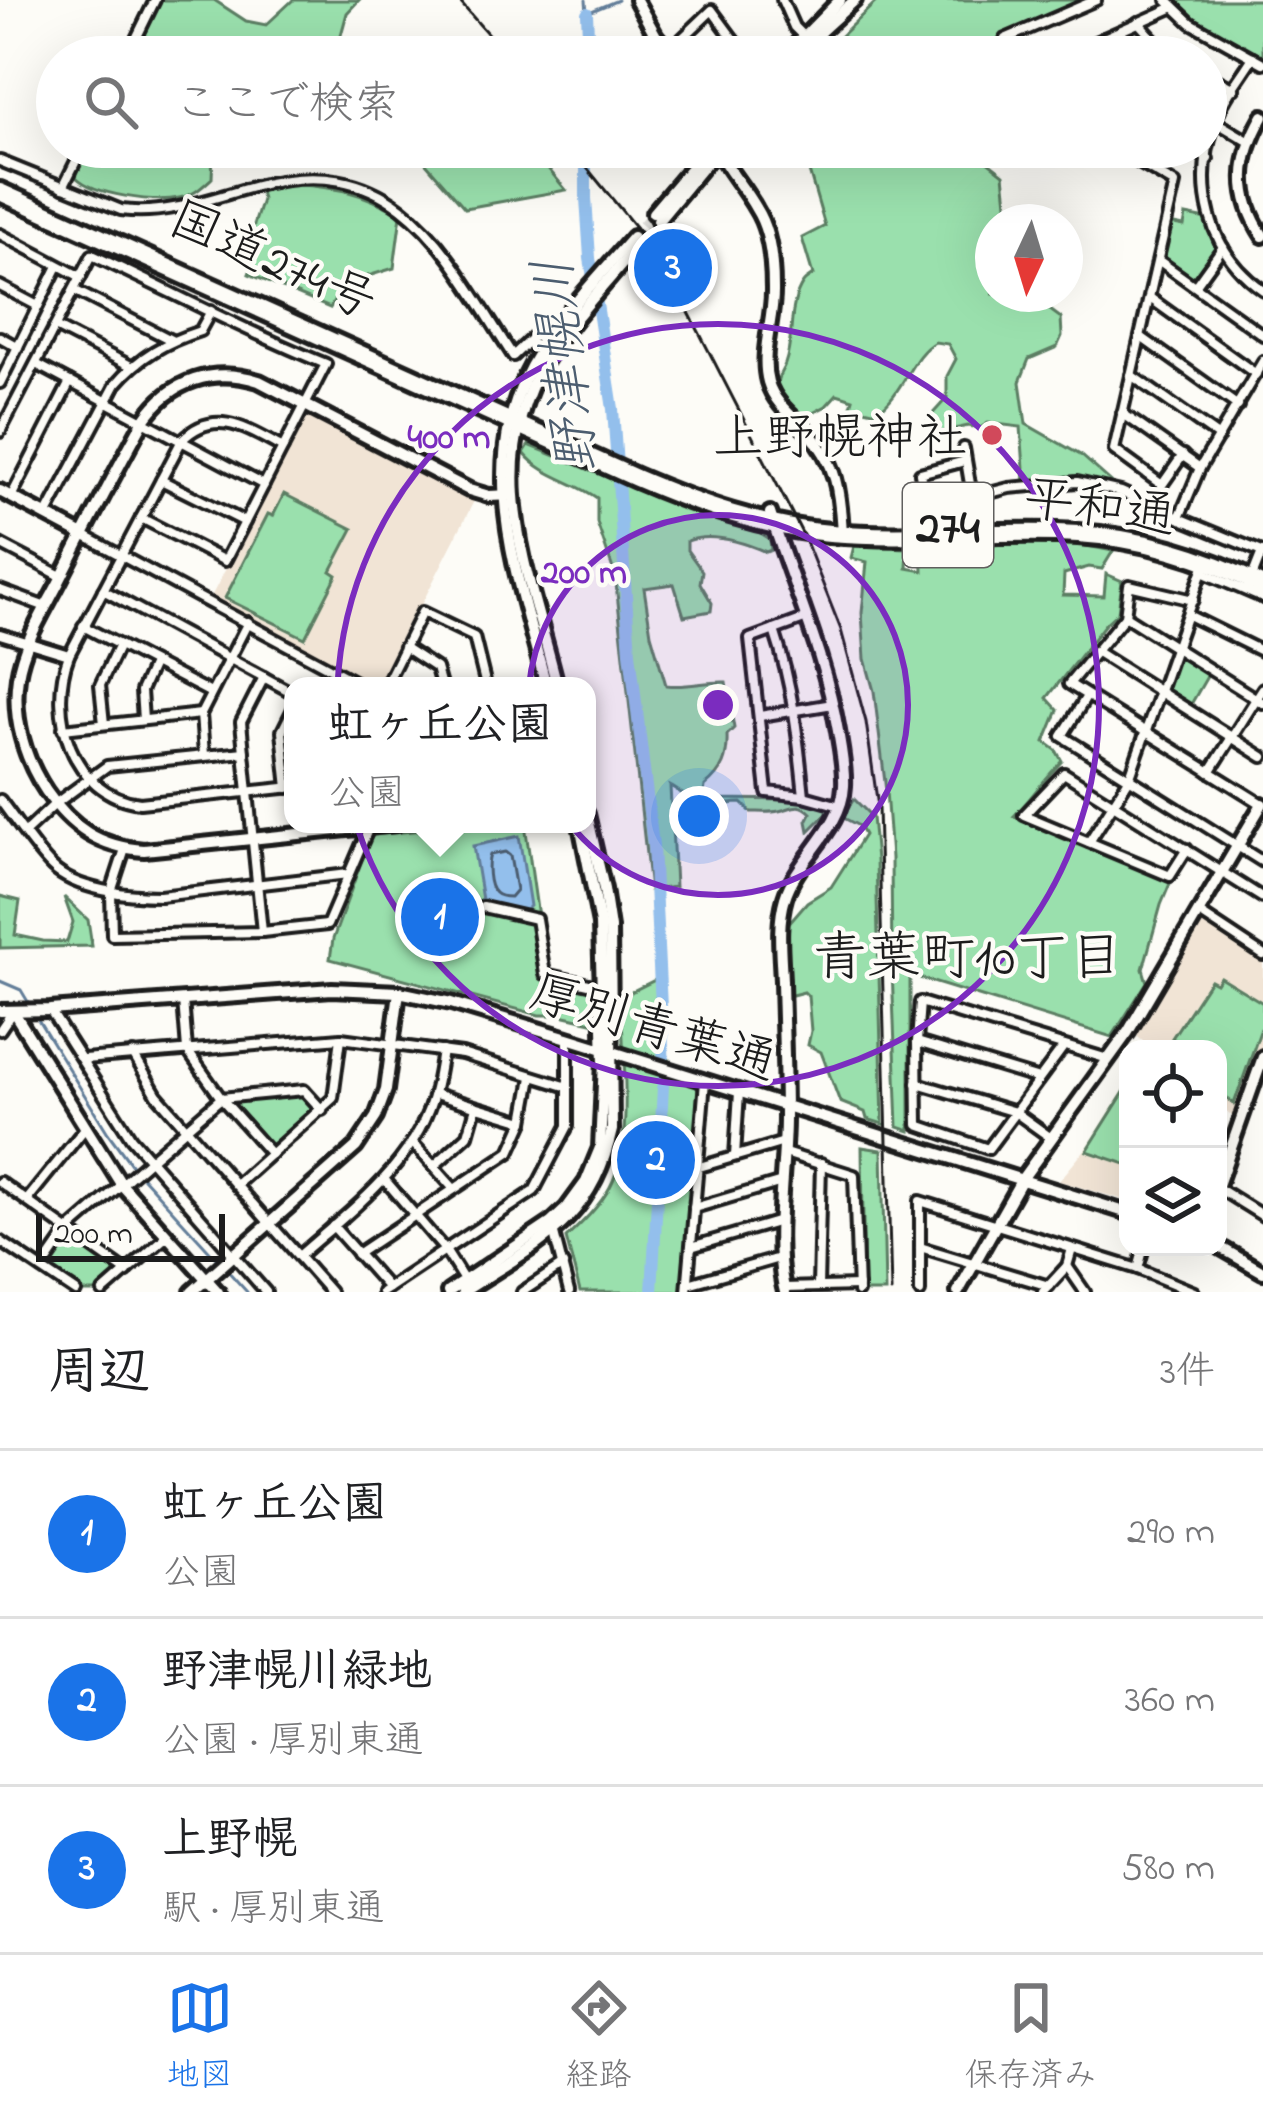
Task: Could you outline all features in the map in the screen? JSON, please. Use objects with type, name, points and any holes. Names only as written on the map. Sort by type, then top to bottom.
[{"type":"highway","name":"国道274号","points":[[0,181],[517,418]]},
{"type":"highway","name":"国道274号","points":[[0,192],[517,418]]},
{"type":"highway","name":"平和通","points":[[517,418],[716,509],[899,536],[1079,534],[1137,542],[1204,567],[1257,578]]},
{"type":"highway","name":"平和通","points":[[842,529],[1097,525],[1182,542],[1257,578]]},
{"type":"street","points":[[137,36],[154,0]]},
{"type":"street","points":[[636,0],[656,36]]},
{"type":"street","points":[[782,0],[803,36],[840,0]]},
{"type":"street","points":[[816,36],[855,0]]},
{"type":"street","points":[[1012,36],[1096,0]]},
{"type":"street","points":[[1108,36],[1170,4],[1215,36]]},
{"type":"street","points":[[688,36],[712,10],[731,36]]},
{"type":"street","points":[[1138,22],[1150,36]]},
{"type":"street","points":[[1227,43],[1263,63]]},
{"type":"street","points":[[1227,98],[1253,57]]},
{"type":"street","points":[[1227,85],[1234,89]]},
{"type":"street","points":[[1263,116],[1250,142],[1244,177],[1245,202],[1263,236]]},
{"type":"street","points":[[1227,129],[1250,142]]},
{"type":"street","points":[[0,161],[121,210],[142,213],[285,178],[345,182],[379,193],[409,212],[434,237],[513,356],[535,335],[546,342]]},
{"type":"street","points":[[63,187],[72,168]]},
{"type":"street","points":[[656,217],[698,168]]},
{"type":"street","points":[[729,168],[754,205],[768,238],[773,287],[766,360],[769,384],[776,399],[832,465],[842,529]]},
{"type":"street","points":[[1149,168],[1175,184],[1114,450],[1162,485],[1183,455]]},
{"type":"street","points":[[1206,168],[1203,189],[1215,236],[1263,290]]},
{"type":"street","points":[[0,234],[81,277]]},
{"type":"street","points":[[544,677],[507,495],[517,418],[528,372],[546,342],[635,241]]},
{"type":"street","points":[[1195,286],[1223,247]]},
{"type":"street","points":[[0,432],[92,255],[326,364],[225,561],[141,518]]},
{"type":"street","points":[[1158,260],[1263,335]]},
{"type":"street","points":[[0,383],[58,266]]},
{"type":"street","points":[[0,286],[38,306]]},
{"type":"street","points":[[74,290],[172,340]]},
{"type":"street","points":[[1149,298],[1256,374]]},
{"type":"street","points":[[517,418],[579,308]]},
{"type":"street","points":[[46,515],[106,401],[131,366],[172,340],[200,331],[211,311]]},
{"type":"street","points":[[55,327],[131,366]]},
{"type":"street","points":[[0,337],[18,347]]},
{"type":"street","points":[[1140,337],[1238,406]]},
{"type":"street","points":[[1179,518],[1200,468],[1263,362]]},
{"type":"street","points":[[36,364],[264,485]]},
{"type":"street","points":[[303,833],[125,849],[89,836],[55,804],[35,776],[22,744],[18,677],[28,642],[144,420],[177,387],[208,375],[242,376],[260,381],[469,490],[507,495]]},
{"type":"street","points":[[1131,375],[1219,437]]},
{"type":"street","points":[[70,382],[5,494],[342,677]]},
{"type":"street","points":[[1122,413],[1200,468]]},
{"type":"street","points":[[283,448],[238,424],[226,423],[199,428],[182,440],[69,655],[59,709],[75,757],[109,795],[124,801],[284,789]]},
{"type":"street","points":[[964,448],[972,496]]},
{"type":"street","points":[[965,461],[920,473],[925,501],[958,501],[1009,488],[1077,482],[1121,492],[1262,552],[1257,578],[1263,598]]},
{"type":"street","points":[[161,479],[245,522]]},
{"type":"street","points":[[696,1168],[785,1148],[854,1175],[858,1289],[785,1290],[779,1258],[785,1148],[783,904],[796,874],[835,818],[844,792],[844,768],[833,704],[808,618],[771,519]]},
{"type":"street","points":[[0,544],[62,577]]},
{"type":"street","points":[[1089,842],[1129,779],[1204,567]]},
{"type":"street","points":[[525,583],[554,677]]},
{"type":"street","points":[[958,1292],[1022,1179],[1109,1060],[1263,805],[1069,684],[1124,616],[1129,585],[1193,600]]},
{"type":"street","points":[[0,590],[46,607]]},
{"type":"street","points":[[103,590],[284,688]]},
{"type":"street","points":[[389,677],[422,612],[474,637],[484,677]]},
{"type":"street","points":[[1187,615],[1263,652]]},
{"type":"street","points":[[1124,616],[1260,700]]},
{"type":"street","points":[[808,618],[750,639],[767,792],[840,806]]},
{"type":"street","points":[[204,755],[200,714],[248,622]]},
{"type":"street","points":[[83,626],[211,693]]},
{"type":"street","points":[[774,630],[789,676],[804,796]]},
{"type":"street","points":[[0,634],[69,655]]},
{"type":"street","points":[[104,724],[100,685],[118,645]]},
{"type":"street","points":[[404,647],[436,668],[438,677]]},
{"type":"street","points":[[1097,652],[1263,757]]},
{"type":"street","points":[[143,721],[141,691],[153,664]]},
{"type":"street","points":[[262,932],[242,722],[264,677]]},
{"type":"street","points":[[1210,772],[1260,700],[1263,688]]},
{"type":"street","points":[[1088,696],[1062,736],[1263,862]]},
{"type":"street","points":[[760,716],[833,704]]},
{"type":"street","points":[[63,729],[200,714]]},
{"type":"street","points":[[25,832],[107,766],[244,752]]},
{"type":"street","points":[[1187,849],[1170,876],[1024,815],[1064,773],[1187,849],[1263,898]]},
{"type":"street","points":[[0,800],[55,871],[111,892],[160,896],[350,874]]},
{"type":"street","points":[[125,849],[111,892],[112,935],[262,932],[327,925],[367,833]]},
{"type":"street","points":[[582,833],[600,924],[609,1051]]},
{"type":"street","points":[[448,1292],[466,1287],[552,1228],[586,1182],[600,1148],[609,1051],[610,928],[591,833]]},
{"type":"street","points":[[483,907],[536,919],[545,974],[602,986]]},
{"type":"street","points":[[1198,913],[1263,955]]},
{"type":"street","name":"厚別青葉通","points":[[11,1011],[332,989],[399,992],[568,1038],[1119,1210]]},
{"type":"street","points":[[192,1292],[356,1147],[376,1117],[386,1090],[399,992]]},
{"type":"street","points":[[183,1000],[187,1050],[221,1098],[271,1154]]},
{"type":"street","points":[[1064,1046],[988,1149],[918,1125],[920,1002],[1064,1046],[1109,1060]]},
{"type":"street","points":[[46,1010],[84,1059],[146,1162],[266,1292]]},
{"type":"street","points":[[0,1030],[11,1011],[123,1181],[167,1236],[210,1276],[218,1292]]},
{"type":"street","points":[[84,1059],[341,1038],[462,1054],[568,1087]]},
{"type":"street","points":[[236,1185],[333,1098],[341,1038]]},
{"type":"street","points":[[333,1226],[385,1290],[534,1191],[568,1126],[568,1038]]},
{"type":"street","points":[[917,1042],[1039,1079]]},
{"type":"street","points":[[299,1256],[385,1180],[412,1142],[434,1094],[442,1052]]},
{"type":"street","points":[[133,1054],[157,1095],[330,1292]]},
{"type":"street","points":[[1227,1160],[1263,1058]]},
{"type":"street","points":[[357,1254],[510,1152],[524,1121],[532,1077]]},
{"type":"street","points":[[700,1080],[687,1288],[779,1258]]},
{"type":"street","points":[[917,1083],[1015,1112],[1052,1139]]},
{"type":"street","points":[[42,1270],[69,1230],[221,1098],[304,1090],[322,1109]]},
{"type":"street","points":[[735,1156],[739,1092]]},
{"type":"street","points":[[434,1094],[524,1121]]},
{"type":"street","points":[[434,1166],[468,1135],[476,1107]]},
{"type":"street","points":[[27,1200],[86,1127]]},
{"type":"street","points":[[412,1142],[454,1189]]},
{"type":"street","points":[[818,1287],[821,1163]]},
{"type":"street","points":[[385,1180],[445,1250],[466,1287]]},
{"type":"street","points":[[0,1182],[127,1272]]},
{"type":"street","points":[[694,1208],[783,1182]]},
{"type":"street","points":[[1227,1192],[1263,1216]]},
{"type":"street","points":[[920,1292],[920,1202],[1194,1292]]},
{"type":"street","points":[[691,1247],[782,1220]]},
{"type":"street","points":[[552,1228],[569,1292]]},
{"type":"street","points":[[103,1292],[167,1236]]},
{"type":"street","points":[[0,1241],[76,1292]]},
{"type":"street","points":[[920,1247],[1046,1289],[1067,1266],[1072,1249]]},
{"type":"street","points":[[1227,1251],[1263,1272]]},
{"type":"street","points":[[1138,1270],[1142,1256]]},
{"type":"street","points":[[523,1292],[563,1265]]},
{"type":"street","points":[[1067,1266],[1085,1292]]},
{"type":"street","points":[[1157,1292],[1161,1278]]},
{"type":"shaded area","points":[[306,416],[474,501],[385,677],[358,677],[211,597]]},
{"type":"shaded area","points":[[1199,916],[1263,958],[1263,1047],[1237,1120],[1227,1112],[1227,1040],[1141,1040],[1132,1032]]},
{"type":"shaded area","points":[[1119,1097],[1119,1198],[1059,1181]]},
{"type":"green space","points":[[155,0],[214,0],[246,21],[266,25],[293,0],[359,0],[347,13],[341,36],[139,36]]},
{"type":"green space","points":[[878,0],[1090,0],[1005,36],[841,36]]},
{"type":"green space","points":[[1176,0],[1263,0],[1263,57],[1227,36],[1196,20]]},
{"type":"green space","points":[[79,168],[212,168],[212,178],[201,188],[168,199],[110,193],[76,177]]},
{"type":"green space","points":[[430,168],[548,168],[566,190],[465,208]]},
{"type":"green space","points":[[808,168],[996,168],[1004,174],[1007,204],[975,204],[975,312],[1053,312],[1061,318],[1057,347],[1029,359],[1020,382],[1026,424],[1082,456],[1116,486],[1069,479],[1025,482],[1021,427],[988,423],[932,434],[928,419],[947,398],[947,376],[956,359],[948,344],[935,342],[927,348],[877,412],[851,406],[853,399],[837,394],[807,416],[786,404],[778,380],[788,355],[796,297],[813,275],[802,238],[825,226]]},
{"type":"green space","points":[[293,184],[349,192],[401,215],[394,268],[345,283],[330,308],[249,274],[254,261],[246,250],[262,200],[260,191]]},
{"type":"green space","points":[[1186,215],[1207,219],[1220,246],[1194,282],[1162,257],[1169,223],[1184,226]]},
{"type":"green space","points":[[529,445],[770,539],[771,550],[766,552],[717,538],[687,541],[687,550],[702,571],[700,583],[712,603],[711,611],[684,616],[674,584],[644,588],[666,685],[726,682],[734,728],[727,735],[723,764],[704,794],[826,807],[829,811],[809,831],[811,813],[803,807],[751,812],[742,803],[703,804],[670,786],[675,887],[650,890],[615,575],[597,523],[597,498],[531,461],[524,453]]},
{"type":"green space","points":[[284,494],[353,529],[331,571],[337,575],[305,638],[225,598],[268,514],[273,516]]},
{"type":"green space","points":[[1045,543],[1113,551],[1102,569],[1089,567],[1064,574],[1063,595],[1104,596],[1106,574],[1122,581],[1118,612],[1047,698],[1058,710],[1045,742],[1062,761],[1014,816],[1171,881],[1143,969],[1147,982],[1112,1037],[910,975],[910,1131],[898,1127],[891,858],[862,613],[867,562],[851,558],[854,546],[908,548],[907,568],[923,571],[922,547]]},
{"type":"green space","points":[[1179,654],[1209,673],[1190,706],[1166,691]]},
{"type":"green space","points":[[854,799],[872,817],[876,860],[883,1124],[840,1102],[821,1052],[808,1045],[808,996],[804,992],[788,996],[787,925],[807,902],[831,887],[864,835],[859,826],[842,817]]},
{"type":"green space","points":[[526,833],[540,931],[536,932],[541,976],[595,989],[596,1023],[539,1015],[330,959],[333,939],[374,835]]},
{"type":"green space","points":[[0,896],[20,901],[15,935],[67,942],[73,922],[64,897],[88,920],[92,946],[0,948]]},
{"type":"green space","points":[[1220,977],[1263,1003],[1263,1023],[1234,1104],[1227,1098],[1227,1040],[1172,1038],[1210,980],[1216,983]]},
{"type":"green space","points":[[657,979],[659,1049],[698,1089],[684,1292],[580,1292],[566,1238],[606,1194],[622,1145],[621,997]]},
{"type":"green space","points":[[304,1090],[322,1110],[271,1154],[221,1098]]},
{"type":"green space","points":[[1119,1100],[1119,1162],[1087,1151]]},
{"type":"green space","points":[[862,1147],[882,1150],[885,1292],[864,1292]]},
{"type":"green space","points":[[69,1230],[127,1272],[103,1292],[76,1292],[42,1269]]},
{"type":"water","points":[[519,836],[530,906],[523,913],[482,900],[473,846]]},
{"type":"waterway","points":[[586,0],[587,13],[618,0]]},
{"type":"waterway","name":"野津幌川","points":[[587,13],[588,36]]},
{"type":"waterway","name":"野津幌川","points":[[586,168],[590,258],[613,409],[630,652],[653,845],[664,1068],[652,1292]]},
{"type":"waterway","points":[[0,981],[21,990],[30,1005]]},
{"type":"waterway","points":[[34,1013],[133,1167],[247,1292]]},
{"type":"tunnel","points":[[633,237],[653,213]]},
{"type":"tunnel","points":[[638,245],[658,221]]},
{"type":"railway","points":[[458,0],[490,36]]},
{"type":"railway","points":[[587,168],[636,228],[678,291],[805,539],[841,630],[866,722],[878,807],[891,1292]]},
{"type":"place","name":"上野幌","points":[[673,268]]},
{"type":"place","name":"上野幌神社","points":[[992,435]]},
{"type":"place","name":"虹ヶ丘公園","points":[[440,917]]},
{"type":"place","name":"野津幌川緑地","points":[[656,1160]]},
{"type":"district","name":"青葉町10丁目","points":[[968,955]]}]
